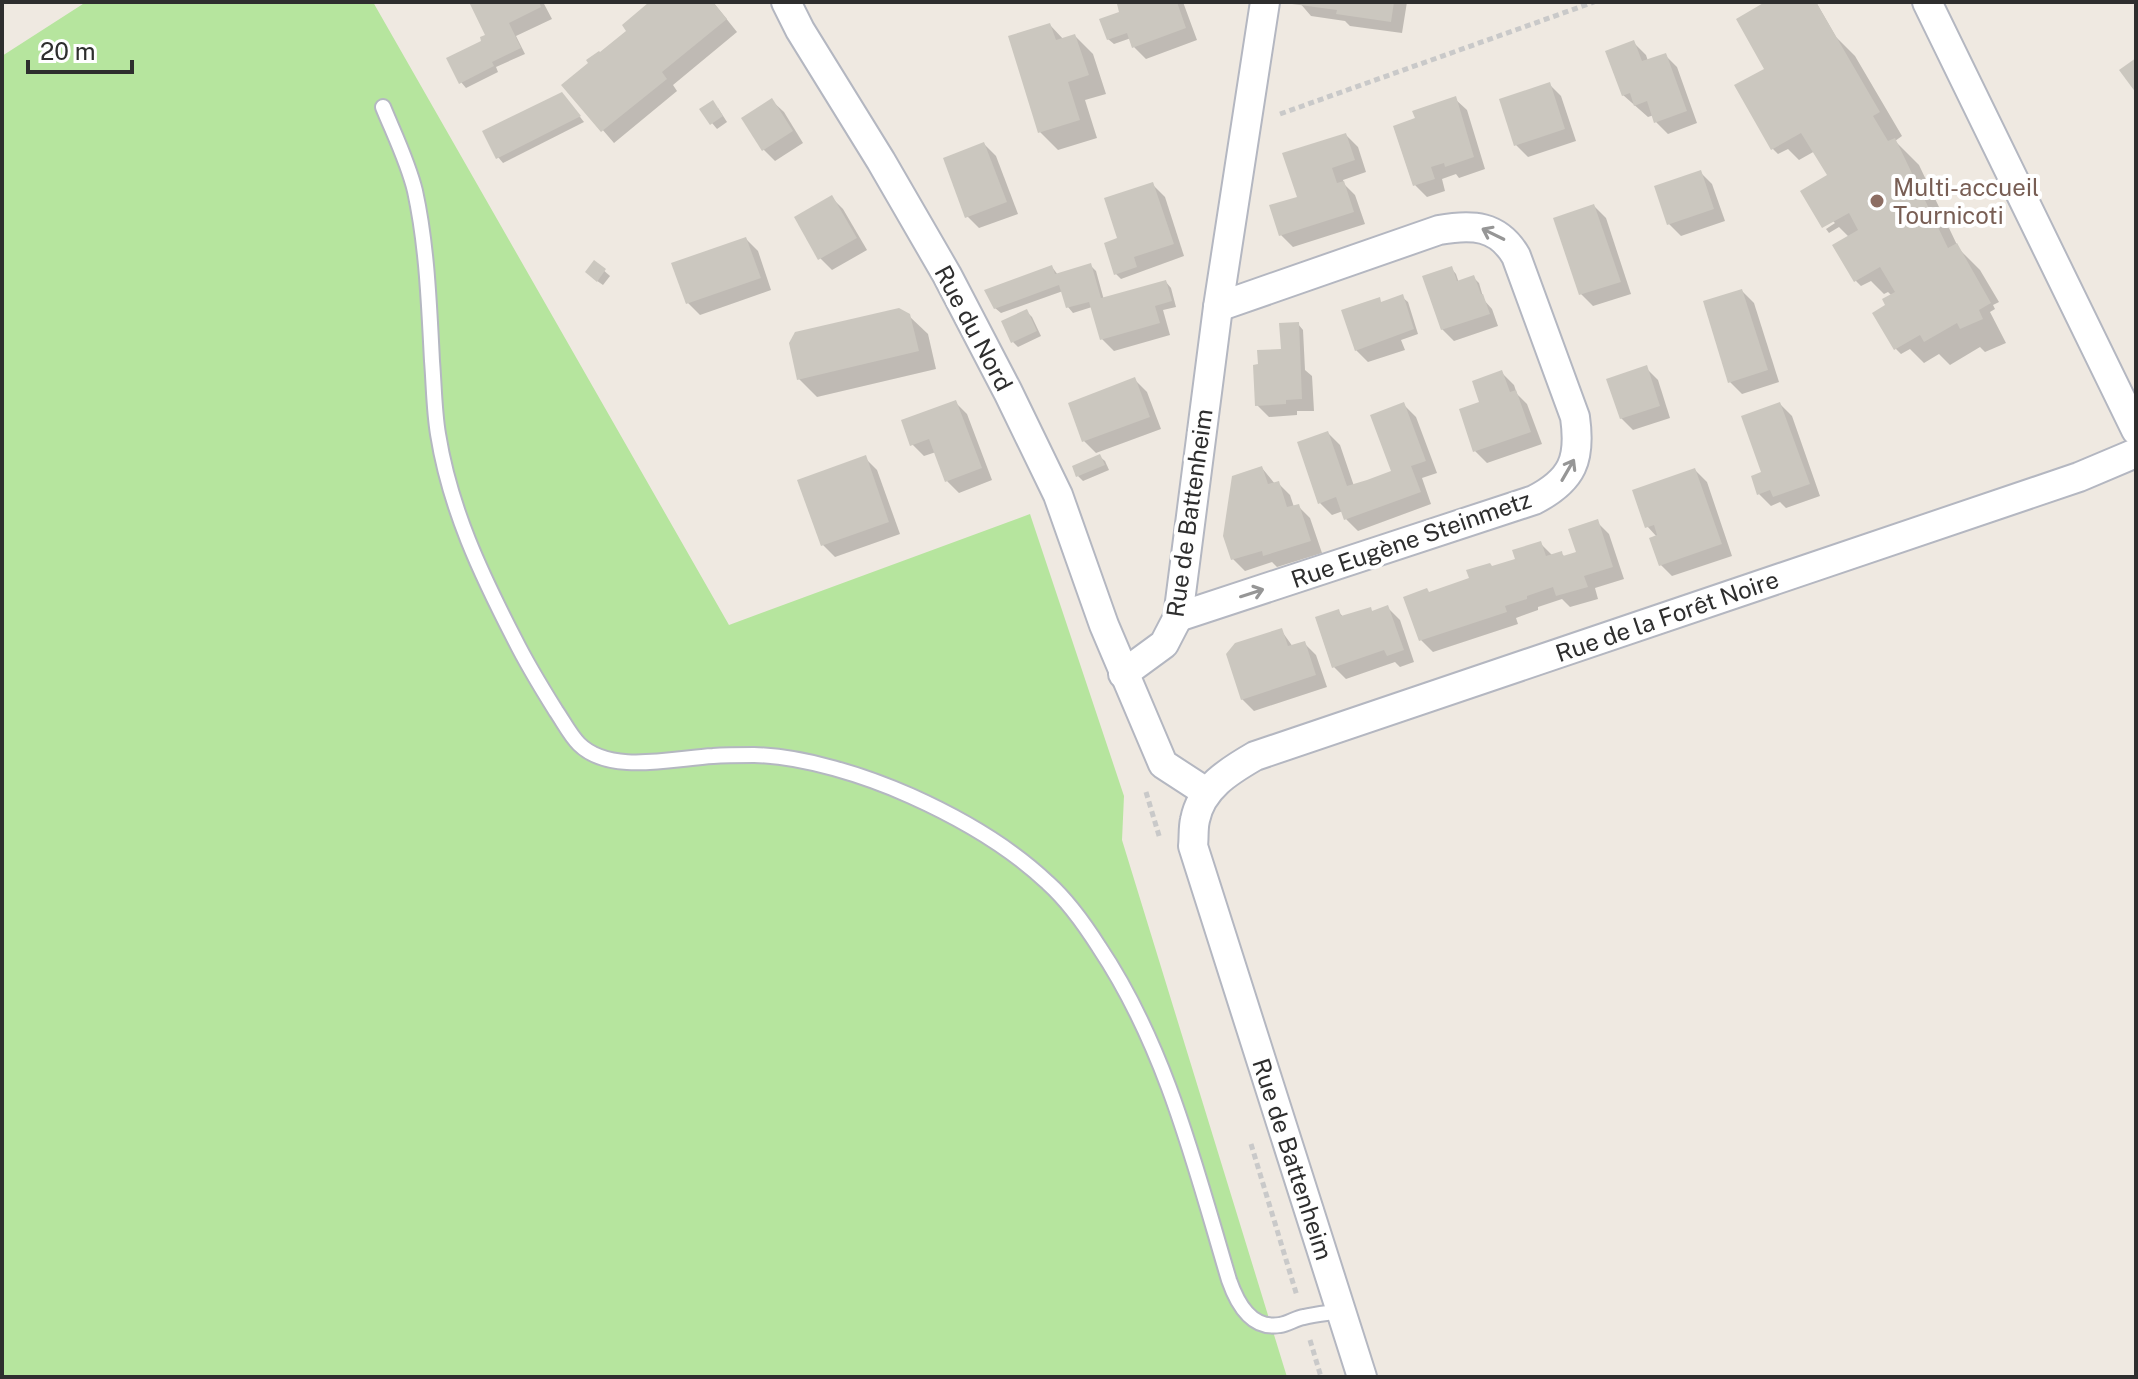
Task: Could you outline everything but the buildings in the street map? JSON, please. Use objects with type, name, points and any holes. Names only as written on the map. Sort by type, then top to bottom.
[{"type":"street","name":"Rue du Nord","points":[[786,2],[947,275],[1008,392],[1058,495],[1123,674]]},
{"type":"street","name":"Rue de Battenheim","points":[[1123,674],[1164,644],[1178,617],[1218,307],[1265,2]]},
{"type":"street","points":[[1927,2],[2136,430]]},
{"type":"street","name":"Rue Eugène Steinmetz","points":[[1178,617],[1534,500],[1553,490],[1567,476],[1576,457],[1578,438],[1570,402],[1516,256],[1508,242],[1496,234],[1476,227],[1439,230],[1218,307]]},
{"type":"street","name":"Rue de la Forêt Noire","points":[[1206,792],[1230,770],[1255,756],[2079,477],[2136,453]]},
{"type":"street","points":[[1123,674],[1163,764],[1206,792]]},
{"type":"street","name":"Rue de Battenheim","points":[[1206,792],[1195,820],[1193,846],[1362,1377]]},
{"type":"lane","points":[[383,107],[414,187],[423,242],[437,431],[446,479],[479,570],[531,672],[579,745],[606,759],[639,763],[760,755],[817,764],[875,780],[951,814],[1007,851],[1049,884],[1086,926],[1118,974],[1142,1021],[1168,1084],[1229,1280],[1236,1300],[1245,1313],[1264,1325],[1281,1325],[1303,1317],[1341,1311]]},
{"type":"path","points":[[1245,127],[1594,2]]},
{"type":"green space","points":[[86,2],[373,2],[729,625],[1030,514],[1124,796],[1122,840],[1287,1377],[2,1377],[2,56]]},
{"type":"place","name":"Multi-accueil Tournicoti","points":[[1877,201]]}]
